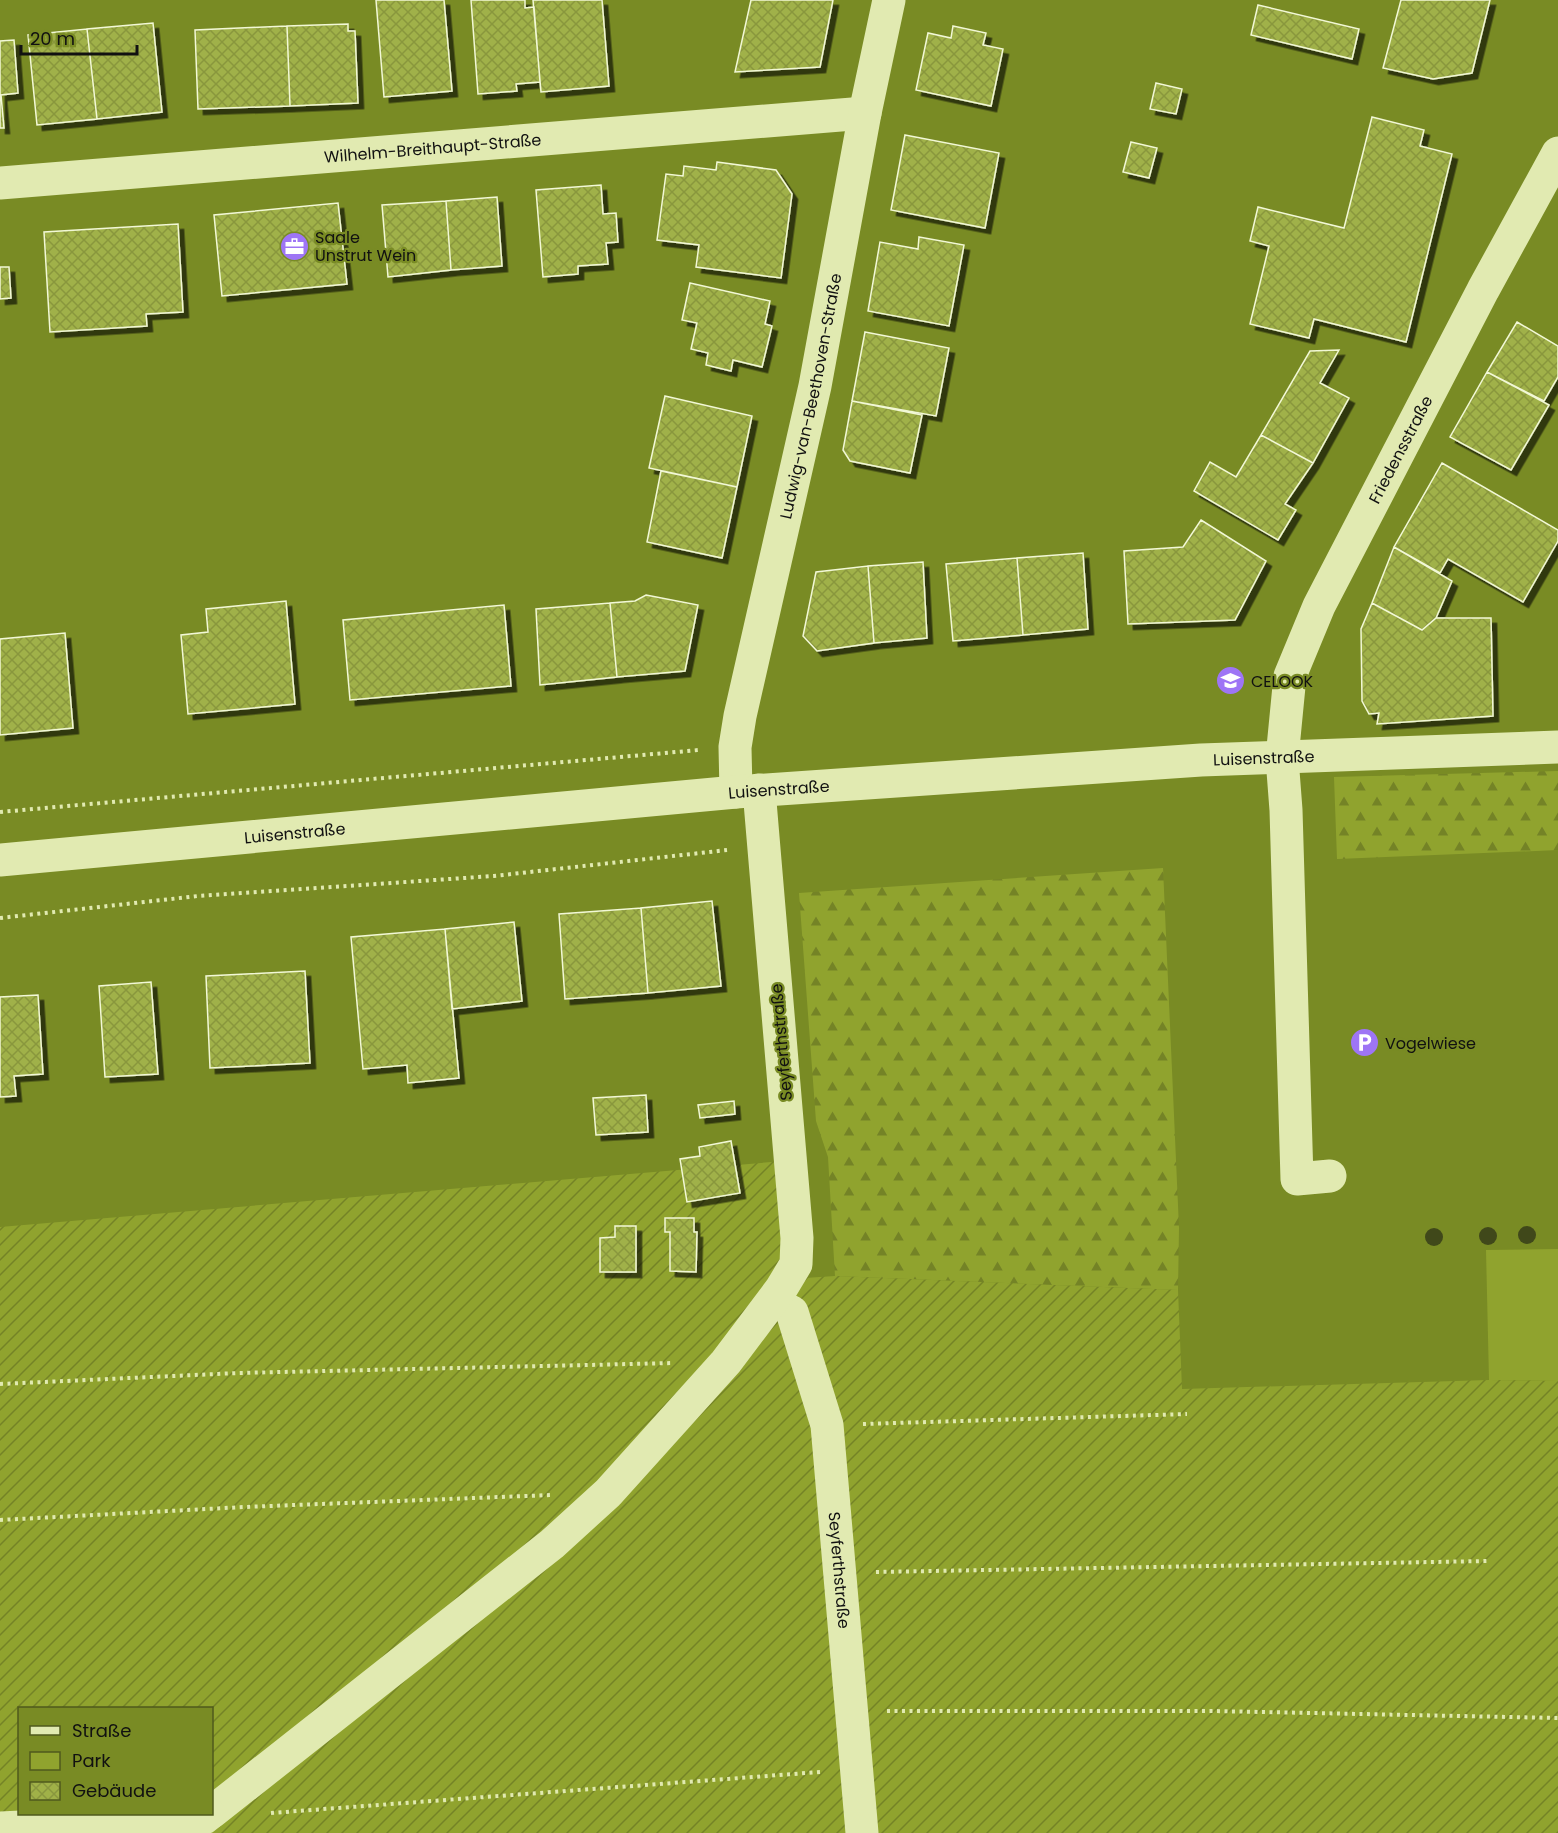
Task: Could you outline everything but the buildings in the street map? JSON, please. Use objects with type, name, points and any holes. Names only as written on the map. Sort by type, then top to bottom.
[{"type":"street","name":"Ludwig-van-Beethoven-Straße","points":[[747,791],[734,766],[735,747],[815,386],[865,113],[889,0]]},
{"type":"street","name":"Wilhelm-Breithaupt-Straße","points":[[0,183],[865,113]]},
{"type":"street","name":"Friedensstraße","points":[[1330,1176],[1297,1179],[1287,810],[1282,758],[1290,676],[1319,606],[1472,311],[1558,153]]},
{"type":"street","name":"Luisenstraße","points":[[0,860],[747,791],[1201,760],[1558,747]]},
{"type":"street","name":"Seyferthstraße","points":[[747,791],[764,846],[797,1238],[796,1264],[787,1300],[827,1425],[862,1833]]},
{"type":"street","points":[[213,1811],[552,1544],[608,1492],[726,1362],[787,1300]]},
{"type":"street","points":[[0,1828],[204,1818],[208,1815]]},
{"type":"path","points":[[0,812],[735,747]]},
{"type":"path","points":[[0,918],[198,896],[494,876],[764,846]]},
{"type":"path","points":[[0,1384],[238,1373],[726,1362]]},
{"type":"path","points":[[827,1425],[1186,1414]]},
{"type":"path","points":[[0,1520],[608,1492]]},
{"type":"path","points":[[840,1573],[1488,1561]]},
{"type":"path","points":[[852,1712],[1213,1711],[1558,1718]]},
{"type":"path","points":[[268,1813],[857,1769]]},
{"type":"green space","points":[[1558,771],[1558,850],[1337,859],[1334,777]]},
{"type":"green space","points":[[1163,868],[1179,1228],[1178,1290],[835,1276],[828,1157],[816,1121],[799,893]]},
{"type":"green space","points":[[784,1161],[790,1279],[835,1276],[1178,1290],[1182,1389],[1489,1380],[1558,1381],[1558,1833],[0,1833],[0,1227]]},
{"type":"green space","points":[[1558,1249],[1558,1381],[1489,1380],[1486,1250]]},
{"type":"place","name":"Saale Unstrut Wein","points":[[294,246]]},
{"type":"place","name":"CELOOK","points":[[1230,681]]},
{"type":"place","name":"Vogelwiese","points":[[1364,1043]]}]
